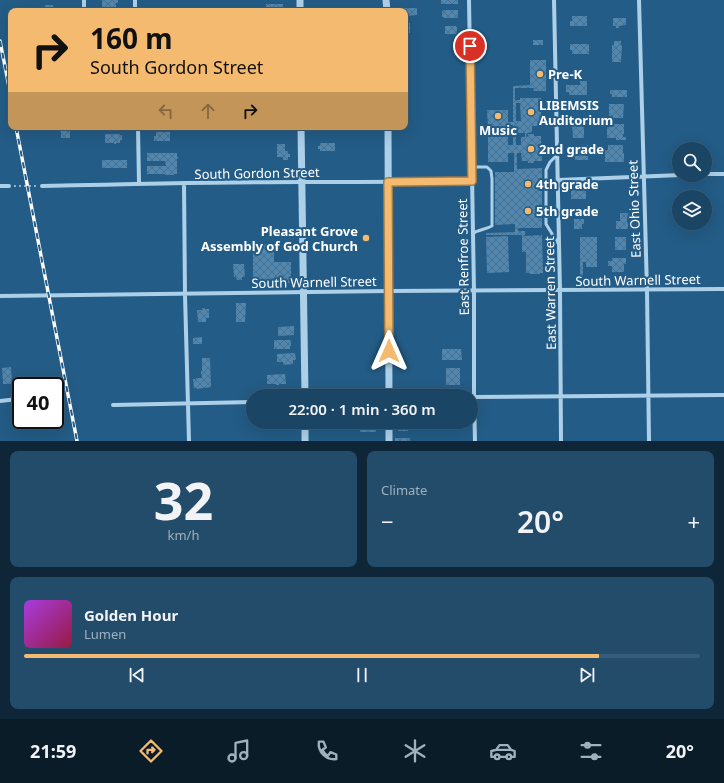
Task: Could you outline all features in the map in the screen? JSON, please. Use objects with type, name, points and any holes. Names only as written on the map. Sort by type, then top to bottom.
[{"type":"street","name":"East Renfroe Street","points":[[469,0],[474,291],[472,389]]},
{"type":"street","name":"East Warren Street","points":[[554,0],[560,290],[561,441]]},
{"type":"street","name":"East Ohio Street","points":[[639,0],[647,290],[649,441]]},
{"type":"street","points":[[138,130],[139,184]]},
{"type":"street","points":[[302,130],[305,389]]},
{"type":"street","points":[[388,130],[389,389]]},
{"type":"street","points":[[712,174],[724,174]]},
{"type":"street","points":[[558,180],[672,175]]},
{"type":"street","name":"South Gordon Street","points":[[42,186],[184,183],[472,181]]},
{"type":"street","points":[[184,183],[187,404],[189,441]]},
{"type":"street","points":[[0,186],[9,186]]},
{"type":"street","name":"South Warnell Street","points":[[0,296],[389,291],[724,289]]},
{"type":"street","points":[[478,397],[724,395]]},
{"type":"street","points":[[0,401],[12,400]]},
{"type":"street","points":[[113,405],[246,402]]},
{"type":"street","points":[[305,429],[305,441]]},
{"type":"street","points":[[389,429],[389,441]]},
{"type":"street","name":"East Renfroe Street","points":[[474,429],[475,441]]},
{"type":"lane","points":[[557,155],[550,162],[546,170],[546,224],[548,230],[559,245]]},
{"type":"lane","points":[[472,166],[487,167],[491,171],[492,179],[492,226],[473,233]]},
{"type":"path","points":[[9,186],[42,186]]},
{"type":"building","points":[[102,0],[118,0],[118,3],[116,3],[116,7],[102,7]]},
{"type":"building","points":[[441,0],[458,0],[458,4],[441,4]]},
{"type":"building","points":[[266,4],[283,4],[283,8],[266,8]]},
{"type":"building","points":[[45,5],[53,5],[53,8],[45,8]]},
{"type":"building","points":[[408,8],[417,8],[417,15],[408,16]]},
{"type":"building","points":[[458,10],[458,18],[442,17],[442,11]]},
{"type":"building","points":[[572,16],[587,16],[587,26],[570,26]]},
{"type":"building","points":[[613,18],[626,18],[626,25],[616,28],[616,26],[613,26]]},
{"type":"building","points":[[408,23],[410,23],[410,33],[408,33]]},
{"type":"building","points":[[445,26],[456,26],[457,33],[445,34]]},
{"type":"building","points":[[533,40],[543,40],[543,45],[533,45]]},
{"type":"building","points":[[614,41],[621,41],[621,62],[612,62],[612,45],[614,45]]},
{"type":"building","points":[[570,44],[589,44],[589,54],[572,54]]},
{"type":"building","points":[[530,60],[546,60],[546,91],[533,91],[534,88],[515,88],[515,100],[520,100],[520,98],[541,98],[541,126],[532,126],[532,132],[527,133],[526,137],[528,134],[541,136],[542,161],[528,163],[528,161],[522,161],[521,153],[517,153],[517,169],[542,168],[542,228],[518,228],[518,231],[525,231],[525,236],[542,235],[543,273],[540,274],[526,273],[526,252],[522,252],[522,235],[486,235],[486,233],[515,232],[515,224],[495,225],[495,172],[514,172],[514,153],[508,153],[508,162],[488,162],[488,137],[508,136],[508,145],[513,145],[513,125],[508,125],[508,127],[488,127],[487,110],[508,110],[508,122],[513,122],[513,86],[530,85]],"holes":[[[516,103],[520,103],[521,121],[516,121]],[[516,133],[525,133],[525,137],[521,137],[521,145],[516,145]]]},
{"type":"building","points":[[580,81],[587,81],[587,95],[569,95],[569,92],[566,92],[566,85],[580,85]]},
{"type":"building","points":[[610,90],[627,90],[627,97],[612,97]]},
{"type":"building","points":[[609,104],[624,104],[623,118],[609,118]]},
{"type":"building","points":[[572,124],[584,124],[584,138],[573,138]]},
{"type":"building","points":[[607,124],[624,124],[623,137],[626,137],[626,140],[607,138]]},
{"type":"building","points":[[60,130],[70,130],[70,138],[61,138]]},
{"type":"building","points":[[156,132],[170,132],[170,141],[154,141]]},
{"type":"building","points":[[105,134],[120,134],[122,135],[122,140],[120,140],[120,143],[116,144],[105,143]]},
{"type":"building","points":[[320,143],[335,143],[335,151],[320,151],[318,146],[320,146]]},
{"type":"building","points":[[277,144],[285,144],[285,151],[288,151],[288,154],[290,154],[288,160],[283,160],[283,157],[277,157]]},
{"type":"building","points":[[572,145],[588,145],[588,160],[575,160],[575,151],[572,150]]},
{"type":"building","points":[[608,145],[623,145],[624,162],[605,162],[605,150],[608,150]]},
{"type":"building","points":[[147,153],[177,153],[177,174],[147,174],[147,166],[166,166],[165,161],[147,161]]},
{"type":"building","points":[[102,160],[127,160],[127,168],[102,168]]},
{"type":"building","points":[[571,190],[586,190],[586,199],[571,199]]},
{"type":"building","points":[[620,213],[628,213],[628,229],[616,229],[616,221],[620,221]]},
{"type":"building","points":[[574,219],[584,219],[582,229],[574,229]]},
{"type":"building","points":[[508,236],[509,272],[487,273],[486,237]]},
{"type":"building","points":[[580,237],[597,237],[597,267],[586,267],[586,262],[583,262],[583,277],[580,277]]},
{"type":"building","points":[[615,237],[626,237],[626,250],[615,250]]},
{"type":"building","points":[[253,244],[274,244],[274,262],[291,262],[291,283],[253,284]]},
{"type":"building","points":[[612,258],[626,258],[624,272],[612,272],[612,266],[608,266],[608,261],[612,261]]},
{"type":"building","points":[[233,264],[244,264],[245,277],[242,277],[242,280],[237,280],[236,277],[234,277]]},
{"type":"building","points":[[236,303],[246,303],[245,322],[236,322]]},
{"type":"building","points":[[202,308],[209,309],[209,318],[206,318],[206,322],[198,322],[197,310],[202,310]]},
{"type":"building","points":[[294,326],[294,335],[278,336],[278,327]]},
{"type":"building","points":[[202,337],[202,344],[193,344],[193,338]]},
{"type":"building","points":[[274,340],[291,340],[290,349],[274,349]]},
{"type":"building","points":[[442,349],[461,349],[462,360],[442,360]]},
{"type":"building","points":[[295,353],[296,360],[293,360],[293,364],[283,365],[283,362],[277,362],[277,354]]},
{"type":"building","points":[[202,358],[210,358],[211,387],[196,389],[194,388],[193,379],[202,378]]},
{"type":"building","points":[[11,367],[12,384],[3,384],[2,368]]},
{"type":"building","points":[[446,368],[460,368],[460,385],[446,385]]},
{"type":"building","points":[[285,374],[286,384],[267,384],[267,375]]},
{"type":"building","points":[[360,429],[376,429],[376,432],[360,432]]},
{"type":"building","points":[[398,429],[408,429],[408,431],[398,431]]},
{"type":"building","points":[[395,438],[410,438],[410,441],[395,441]]},
{"type":"railway","points":[[0,41],[8,82]]},
{"type":"railway","points":[[17,130],[77,441]]},
{"type":"place","name":"Pre-K","points":[[540,74]]},
{"type":"place","name":"LIBEMSIS Auditorium","points":[[531,112]]},
{"type":"place","name":"Music","points":[[498,116]]},
{"type":"place","name":"2nd grade","points":[[531,149]]},
{"type":"place","name":"4th grade","points":[[528,184]]},
{"type":"place","name":"5th grade","points":[[528,211]]},
{"type":"place","name":"Pleasant Grove Assembly of God Church","points":[[366,238]]},
{"type":"route","points":[[389,351],[388,182],[472,181],[470,46]]}]
